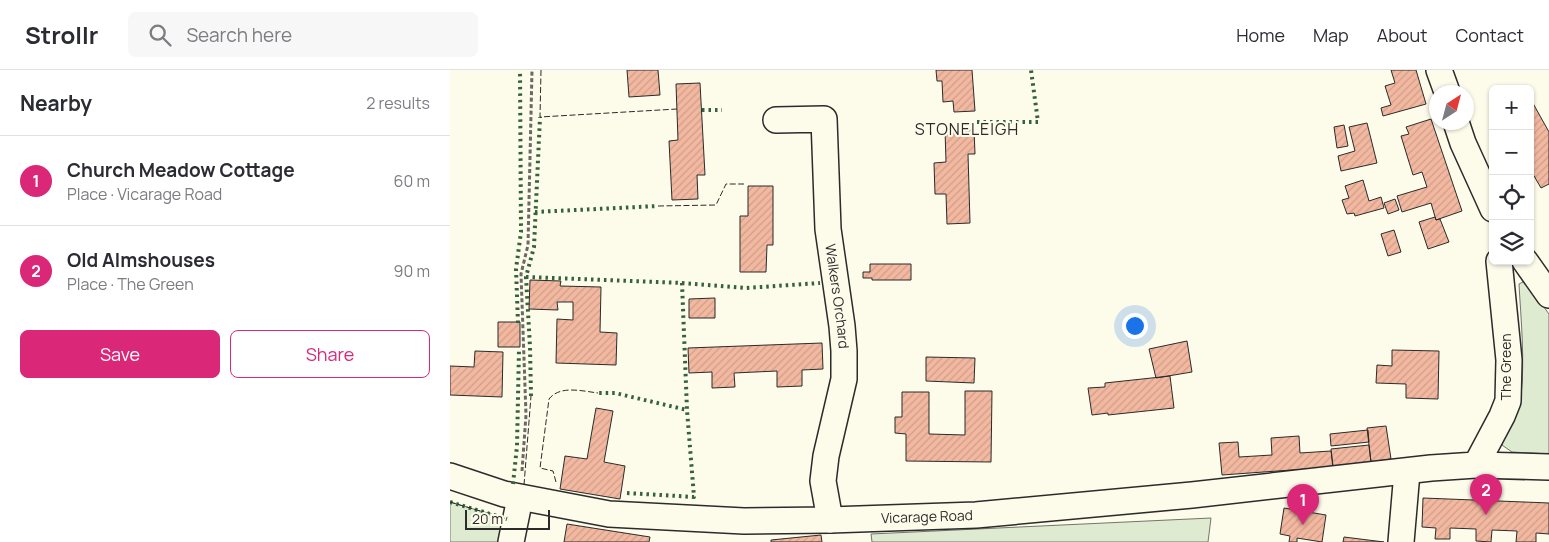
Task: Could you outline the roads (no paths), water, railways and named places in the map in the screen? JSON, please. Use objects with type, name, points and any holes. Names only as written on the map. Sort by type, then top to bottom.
[{"type":"street","points":[[1439,70],[1444,85]]},
{"type":"street","name":"Walkers Orchard","points":[[776,120],[824,119],[828,229],[844,351],[844,379],[826,456],[823,480],[830,520]]},
{"type":"street","points":[[1459,130],[1489,200]]},
{"type":"street","name":"The Green","points":[[1476,465],[1508,401],[1509,360],[1499,265]]},
{"type":"street","points":[[1528,265],[1549,295]]},
{"type":"street","points":[[1401,542],[1407,472],[1431,468],[1476,465],[1549,467]]},
{"type":"street","name":"Vicarage Road","points":[[450,476],[520,498],[609,514],[744,521],[976,515],[1192,495],[1407,472]]},
{"type":"street","points":[[512,542],[520,498]]},
{"type":"place","name":"Old Almshouses","points":[[1486,515]]},
{"type":"place","name":"Church Meadow Cottage","points":[[1303,525]]},
{"type":"district","name":"STONELEIGH","points":[[967,129]]}]
